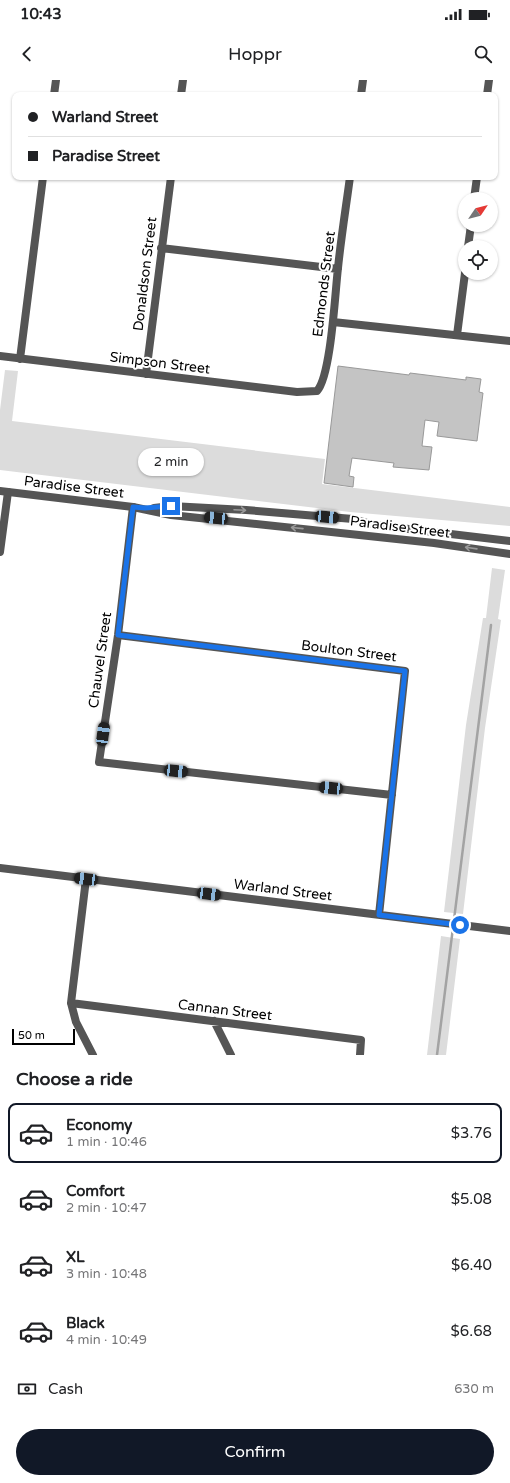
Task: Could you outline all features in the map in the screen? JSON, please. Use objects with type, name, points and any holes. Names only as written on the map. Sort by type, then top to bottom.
[{"type":"street","points":[[54,92],[56,80]]},
{"type":"street","points":[[181,92],[183,80]]},
{"type":"street","points":[[361,92],[363,80]]},
{"type":"street","points":[[487,92],[489,80]]},
{"type":"street","points":[[20,358],[43,180]]},
{"type":"street","name":"Donaldson Street","points":[[146,374],[171,180]]},
{"type":"street","name":"Edmonds Street","points":[[317,391],[324,380],[333,322],[350,180]]},
{"type":"street","points":[[475,192],[477,180]]},
{"type":"street","points":[[161,248],[338,269]]},
{"type":"street","points":[[457,335],[464,280]]},
{"type":"street","points":[[333,322],[510,341]]},
{"type":"street","name":"Simpson Street","points":[[0,356],[297,392],[317,391]]},
{"type":"street","points":[[0,552],[4,492]]},
{"type":"street","name":"Paradise Street","points":[[4,492],[145,508],[191,507],[352,519],[375,525],[510,541]]},
{"type":"street","name":"Chauvel Street","points":[[133,507],[118,635],[99,762],[392,795]]},
{"type":"street","name":"Paradise Street","points":[[145,508],[171,515],[419,542],[510,554]]},
{"type":"street","name":"Boulton Street","points":[[118,635],[405,671],[379,915]]},
{"type":"street","name":"Warland Street","points":[[0,868],[510,931]]},
{"type":"street","points":[[86,879],[71,1003],[76,1022],[93,1055]]},
{"type":"street","name":"Cannan Street","points":[[71,1003],[361,1040],[360,1055]]},
{"type":"street","points":[[214,1021],[232,1055]]},
{"type":"shaded area","points":[[5,370],[18,371],[12,421],[325,459],[322,484],[510,507],[510,526],[350,512],[0,470],[0,410]]},
{"type":"shaded area","points":[[492,568],[505,570],[498,619],[501,620],[485,728],[463,914],[444,912],[466,725],[483,618],[486,618]]},
{"type":"shaded area","points":[[441,936],[460,939],[446,1055],[427,1055]]},
{"type":"building","points":[[338,366],[409,375],[410,373],[466,380],[466,377],[481,379],[479,392],[483,393],[477,441],[437,436],[439,422],[425,420],[422,446],[432,447],[429,470],[393,467],[394,463],[352,458],[349,476],[354,477],[353,487],[324,483]]},
{"type":"waterway","points":[[437,1055],[491,625]]},
{"type":"route","points":[[171,506],[145,508],[133,507],[118,635],[405,671],[379,915],[460,925]]}]
